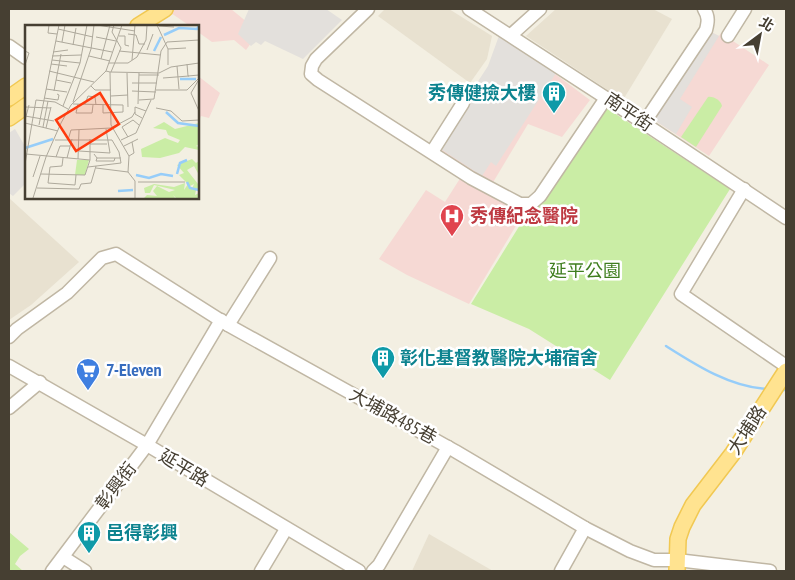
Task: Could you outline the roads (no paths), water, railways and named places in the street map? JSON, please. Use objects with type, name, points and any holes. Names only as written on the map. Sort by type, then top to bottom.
[{"type":"main road","points":[[140,25],[165,9]]},
{"type":"main road","points":[[9,98],[25,87]]},
{"type":"main road","points":[[9,118],[25,107]]},
{"type":"main road","name":"大埔路","points":[[677,566],[678,539],[693,505],[720,471],[786,371]]},
{"type":"street","points":[[368,9],[316,59],[312,66],[311,74],[471,178],[520,204],[531,204],[540,196],[606,98]]},
{"type":"street","name":"南平街","points":[[469,9],[786,218]]},
{"type":"street","points":[[511,35],[540,9]]},
{"type":"street","points":[[728,36],[745,9]]},
{"type":"street","points":[[644,123],[706,30],[708,22],[707,11]]},
{"type":"street","points":[[9,46],[25,57]]},
{"type":"street","points":[[432,152],[463,104]]},
{"type":"street","points":[[744,189],[681,294],[786,366]]},
{"type":"street","name":"大埔路485巷","points":[[9,337],[66,293],[102,258],[116,254],[224,322],[448,447],[585,528],[630,551],[677,566],[770,571]]},
{"type":"street","name":"彰興街","points":[[52,571],[147,445],[224,322],[270,258]]},
{"type":"street","name":"延平路","points":[[9,366],[40,382],[359,571]]},
{"type":"street","points":[[9,408],[40,382]]},
{"type":"street","points":[[374,571],[448,447]]},
{"type":"street","points":[[560,571],[585,528]]},
{"type":"street","points":[[261,571],[286,529]]},
{"type":"street","points":[[62,557],[85,571]]},
{"type":"waterway","points":[[666,346],[727,380],[767,389]]},
{"type":"waterway","points":[[780,390],[786,390]]},
{"type":"place","name":"秀傳健撿大樓","points":[[554,114]]},
{"type":"place","name":"秀傳紀念醫院","points":[[452,237]]},
{"type":"place","name":"彰化基督教醫院大埔宿舍","points":[[383,379]]},
{"type":"place","name":"7-Eleven","points":[[88,391]]},
{"type":"place","name":"邑得彰興","points":[[89,554]]},
{"type":"park label","name":"延平公園","points":[[585,271]]}]
